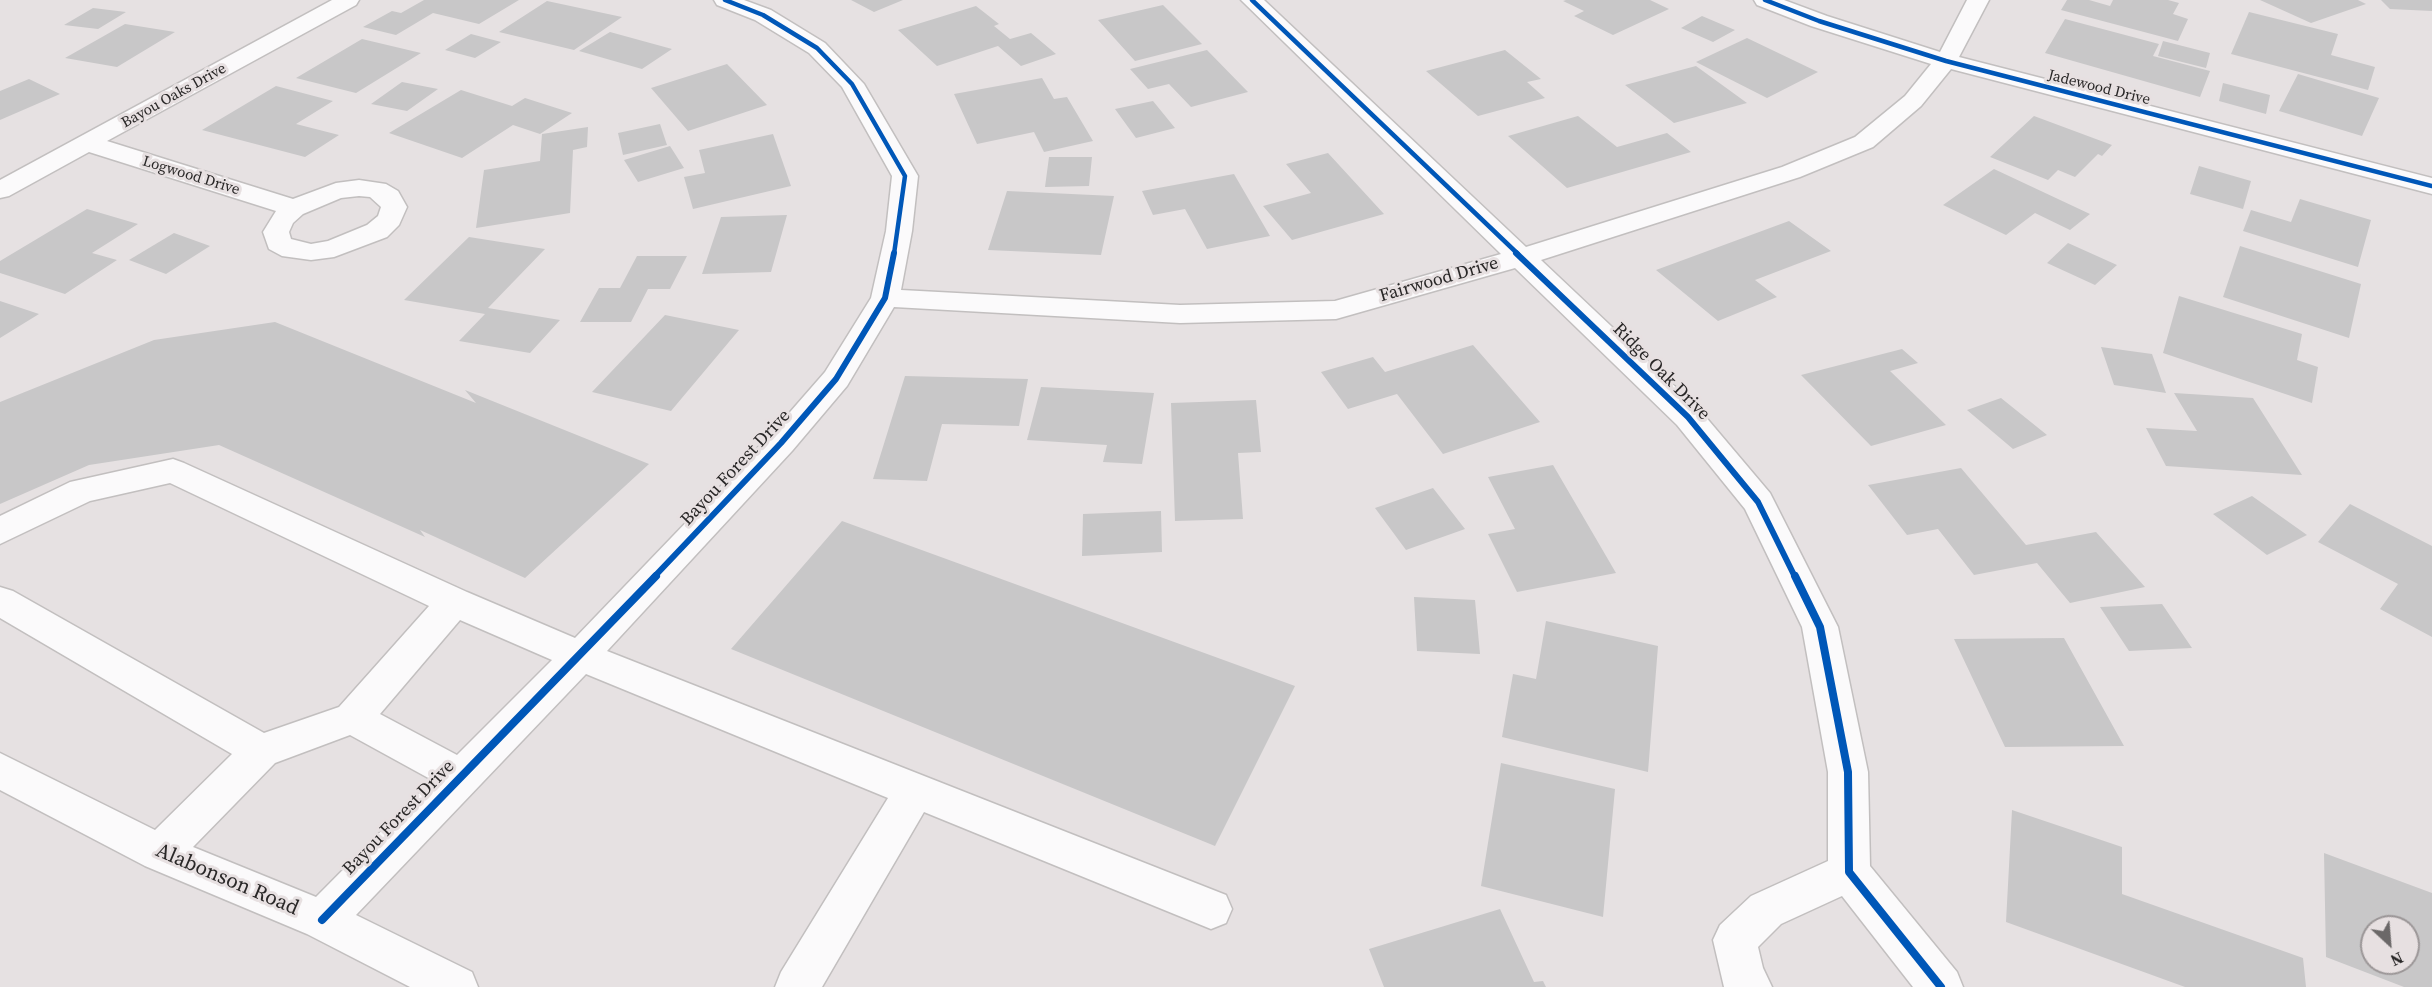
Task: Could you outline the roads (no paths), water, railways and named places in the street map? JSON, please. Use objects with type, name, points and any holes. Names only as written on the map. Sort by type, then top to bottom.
[{"type":"street","name":"Bayou Oaks Drive","points":[[0,190],[348,0]]},
{"type":"street","name":"Bayou Forest Drive","points":[[322,920],[460,776],[580,656],[781,443],[836,379],[885,298],[899,231],[905,176],[852,84],[817,48],[763,15],[725,0]]},
{"type":"street","name":"Ridge Oak Drive","points":[[1252,0],[1519,258],[1688,417],[1758,502],[1820,627],[1848,772],[1848,872]]},
{"type":"street","name":"Jadewood Drive","points":[[1765,0],[1819,21],[1946,61],[2432,186]]},
{"type":"street","name":"Fairwood Drive","points":[[885,298],[1180,314],[1336,310],[1519,258],[1791,172],[1864,142],[1913,101],[1946,61],[1978,0]]},
{"type":"street","name":"Logwood Drive","points":[[87,143],[294,208]]},
{"type":"street","points":[[0,531],[82,491],[173,471],[454,602],[580,656],[1211,909]]},
{"type":"street","points":[[0,601],[261,751]]},
{"type":"street","points":[[160,853],[261,751],[353,718],[454,602]]},
{"type":"street","points":[[353,718],[460,776]]},
{"type":"street","name":"Alabonson Road","points":[[0,770],[160,853],[322,920],[456,987]]},
{"type":"street","points":[[797,987],[915,790]]},
{"type":"street","points":[[1750,987],[1743,979],[1735,940],[1766,910],[1848,872],[1941,987]]}]
